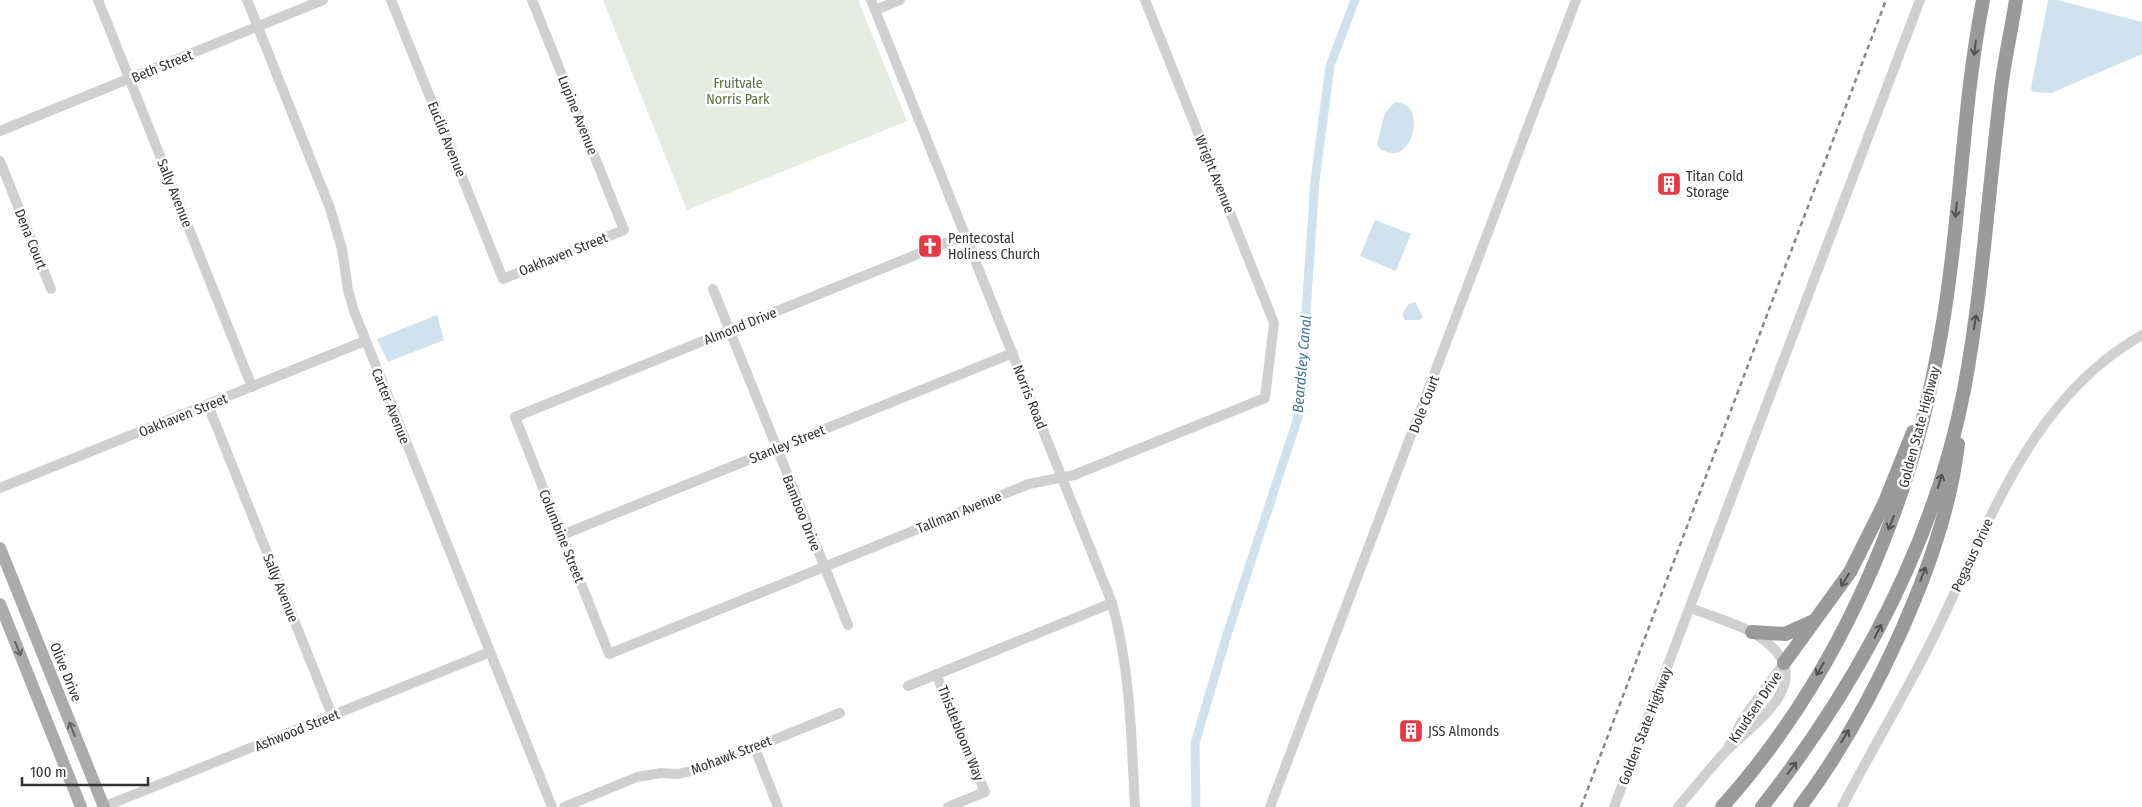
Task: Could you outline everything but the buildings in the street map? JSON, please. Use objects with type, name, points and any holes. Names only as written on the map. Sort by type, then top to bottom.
[{"type":"highway","name":"Golden State Highway","points":[[1722,807],[1757,765],[1800,703],[1846,626],[1897,508],[1916,448],[1930,392],[1946,300],[1964,132],[1983,0]]},
{"type":"highway","points":[[1800,807],[1816,786],[1867,700],[1898,635],[1925,571],[1954,474],[1963,392],[1976,318],[2000,95],[2016,0]]},
{"type":"highway","points":[[1784,663],[1819,618],[1850,572],[1871,532],[1930,392]]},
{"type":"highway","points":[[1762,807],[1802,754],[1828,715],[1866,654],[1887,614],[1927,519],[1943,470],[1963,392]]},
{"type":"highway","points":[[1752,632],[1785,634],[1819,618]]},
{"type":"main road","name":"Olive Drive","points":[[0,548],[103,807]]},
{"type":"main road","points":[[0,604],[81,807]]},
{"type":"street","name":"Sally Avenue","points":[[98,0],[252,387]]},
{"type":"street","name":"Carter Avenue","points":[[247,0],[330,208],[342,249],[348,290],[365,341],[552,807]]},
{"type":"street","name":"Beth Street","points":[[0,131],[323,0]]},
{"type":"street","name":"Euclid Avenue","points":[[391,0],[503,279]]},
{"type":"street","name":"Lupine Avenue","points":[[532,0],[624,230]]},
{"type":"street","name":"Norris Road","points":[[871,0],[1112,603],[1121,635],[1129,688],[1135,807]]},
{"type":"street","points":[[875,10],[900,0]]},
{"type":"street","name":"Wright Avenue","points":[[1145,0],[1274,323],[1271,350]]},
{"type":"street","name":"Dole Court","points":[[1270,807],[1576,0]]},
{"type":"street","name":"Golden State Highway","points":[[1614,807],[1920,0]]},
{"type":"street","name":"Dena Court","points":[[0,161],[51,289]]},
{"type":"street","name":"Oakhaven Street","points":[[503,279],[624,230]]},
{"type":"street","name":"Almond Drive","points":[[515,417],[965,235]]},
{"type":"street","name":"Bamboo Drive","points":[[713,289],[848,625]]},
{"type":"street","name":"Pegasus Drive","points":[[1842,807],[1935,634],[1985,527],[2033,439],[2070,391],[2102,362],[2142,335]]},
{"type":"street","name":"Oakhaven Street","points":[[0,488],[365,341]]},
{"type":"street","name":"Tallman Avenue","points":[[610,654],[1029,484],[1063,478],[1265,398],[1271,350]]},
{"type":"street","name":"Stanley Street","points":[[562,536],[1012,353]]},
{"type":"street","name":"Sally Avenue","points":[[208,405],[332,715]]},
{"type":"street","name":"Columbine Street","points":[[515,417],[610,654]]},
{"type":"street","points":[[908,686],[1112,603]]},
{"type":"street","name":"Knudsen Drive","points":[[1691,608],[1752,632],[1771,646],[1784,663],[1786,681],[1780,695],[1741,740],[1726,751]]},
{"type":"street","name":"Ashwood Street","points":[[103,807],[490,652]]},
{"type":"street","name":"Knudsen Drive","points":[[1678,807],[1726,751],[1744,719],[1784,663]]},
{"type":"street","name":"Thistlebloom Way","points":[[936,674],[985,792],[948,807]]},
{"type":"street","name":"Mohawk Street","points":[[564,807],[637,777],[693,772],[840,713]]},
{"type":"street","points":[[754,746],[778,807]]},
{"type":"green space","name":"Fruitvale Norris Park","points":[[603,0],[858,0],[907,121],[687,210]]},
{"type":"water","points":[[2048,0],[2057,0],[2142,22],[2142,54],[2051,93],[2033,92],[2031,88]]},
{"type":"water","points":[[1395,102],[1405,104],[1411,110],[1414,118],[1414,127],[1412,137],[1407,145],[1402,151],[1393,153],[1380,149],[1377,144],[1385,113]]},
{"type":"water","points":[[1375,220],[1411,234],[1396,271],[1360,256]]},
{"type":"water","points":[[1415,302],[1423,317],[1420,320],[1405,320],[1402,314],[1409,304]]},
{"type":"water","points":[[437,315],[444,340],[388,362],[377,339]]},
{"type":"waterway","name":"Beardsley Canal","points":[[1196,807],[1195,743],[1226,638],[1299,414],[1315,181],[1330,66],[1355,0]]},
{"type":"railway","points":[[1581,807],[1886,0]]},
{"type":"place","name":"Titan Cold Storage","points":[[1669,184]]},
{"type":"place","name":"Pentecostal Holiness Church","points":[[930,246]]},
{"type":"place","name":"JSS Almonds","points":[[1411,731]]}]
